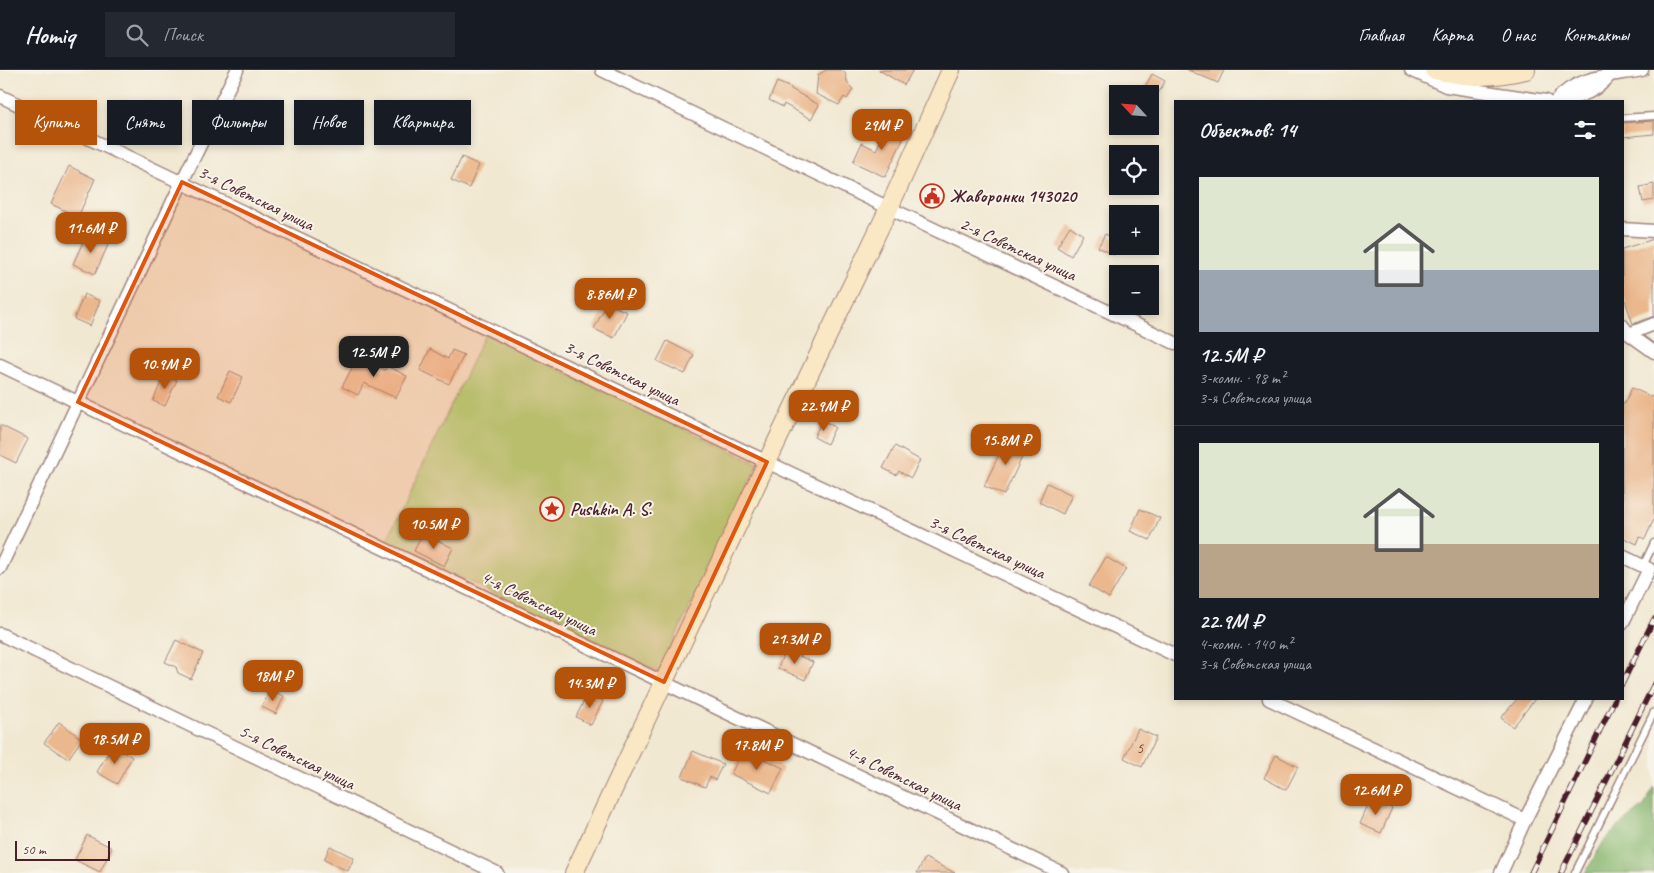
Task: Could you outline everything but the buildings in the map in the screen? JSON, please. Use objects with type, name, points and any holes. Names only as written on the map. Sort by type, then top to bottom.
[{"type":"street","points":[[0,568],[182,182],[237,70]]},
{"type":"street","name":"2-я Советская улица","points":[[602,70],[1174,343]]},
{"type":"street","points":[[574,873],[767,462],[889,208],[951,70]]},
{"type":"street","points":[[1411,70],[1446,86],[1539,100]]},
{"type":"street","points":[[1434,70],[1464,76],[1481,77],[1498,76],[1526,70]]},
{"type":"street","points":[[1557,100],[1567,90],[1583,80],[1642,70]]},
{"type":"street","points":[[1566,100],[1582,96],[1595,89],[1609,76]]},
{"type":"street","name":"3-я Советская улица","points":[[0,96],[767,462],[1174,654]]},
{"type":"street","points":[[1624,229],[1654,231]]},
{"type":"street","points":[[1626,330],[1654,324]]},
{"type":"street","points":[[1626,330],[1654,352]]},
{"type":"street","name":"4-я Советская улица","points":[[0,365],[1062,873]]},
{"type":"street","points":[[1624,557],[1646,568],[1624,619]]},
{"type":"street","name":"5-я Советская улица","points":[[0,634],[497,873]]},
{"type":"street","points":[[1271,700],[1525,820]]},
{"type":"street","points":[[1501,873],[1525,820],[1585,700]]},
{"type":"lane","points":[[1624,118],[1654,116]]},
{"type":"lane","points":[[1646,568],[1654,543]]},
{"type":"lane","points":[[1574,873],[1654,712]]},
{"type":"highlighted area","points":[[182,182],[767,462],[664,682],[78,402]]},
{"type":"green space","points":[[485,334],[758,464],[659,672],[386,542]]},
{"type":"green space","points":[[1654,787],[1654,873],[1585,873],[1604,841],[1621,824],[1644,806]]},
{"type":"railway","points":[[1624,680],[1654,619]]},
{"type":"railway","points":[[1561,873],[1654,684]]},
{"type":"railway","points":[[1531,873],[1615,700]]},
{"type":"place","name":"Жаворонки 143020","points":[[932,196]]},
{"type":"place","name":"Pushkin A. S.","points":[[552,509]]}]
